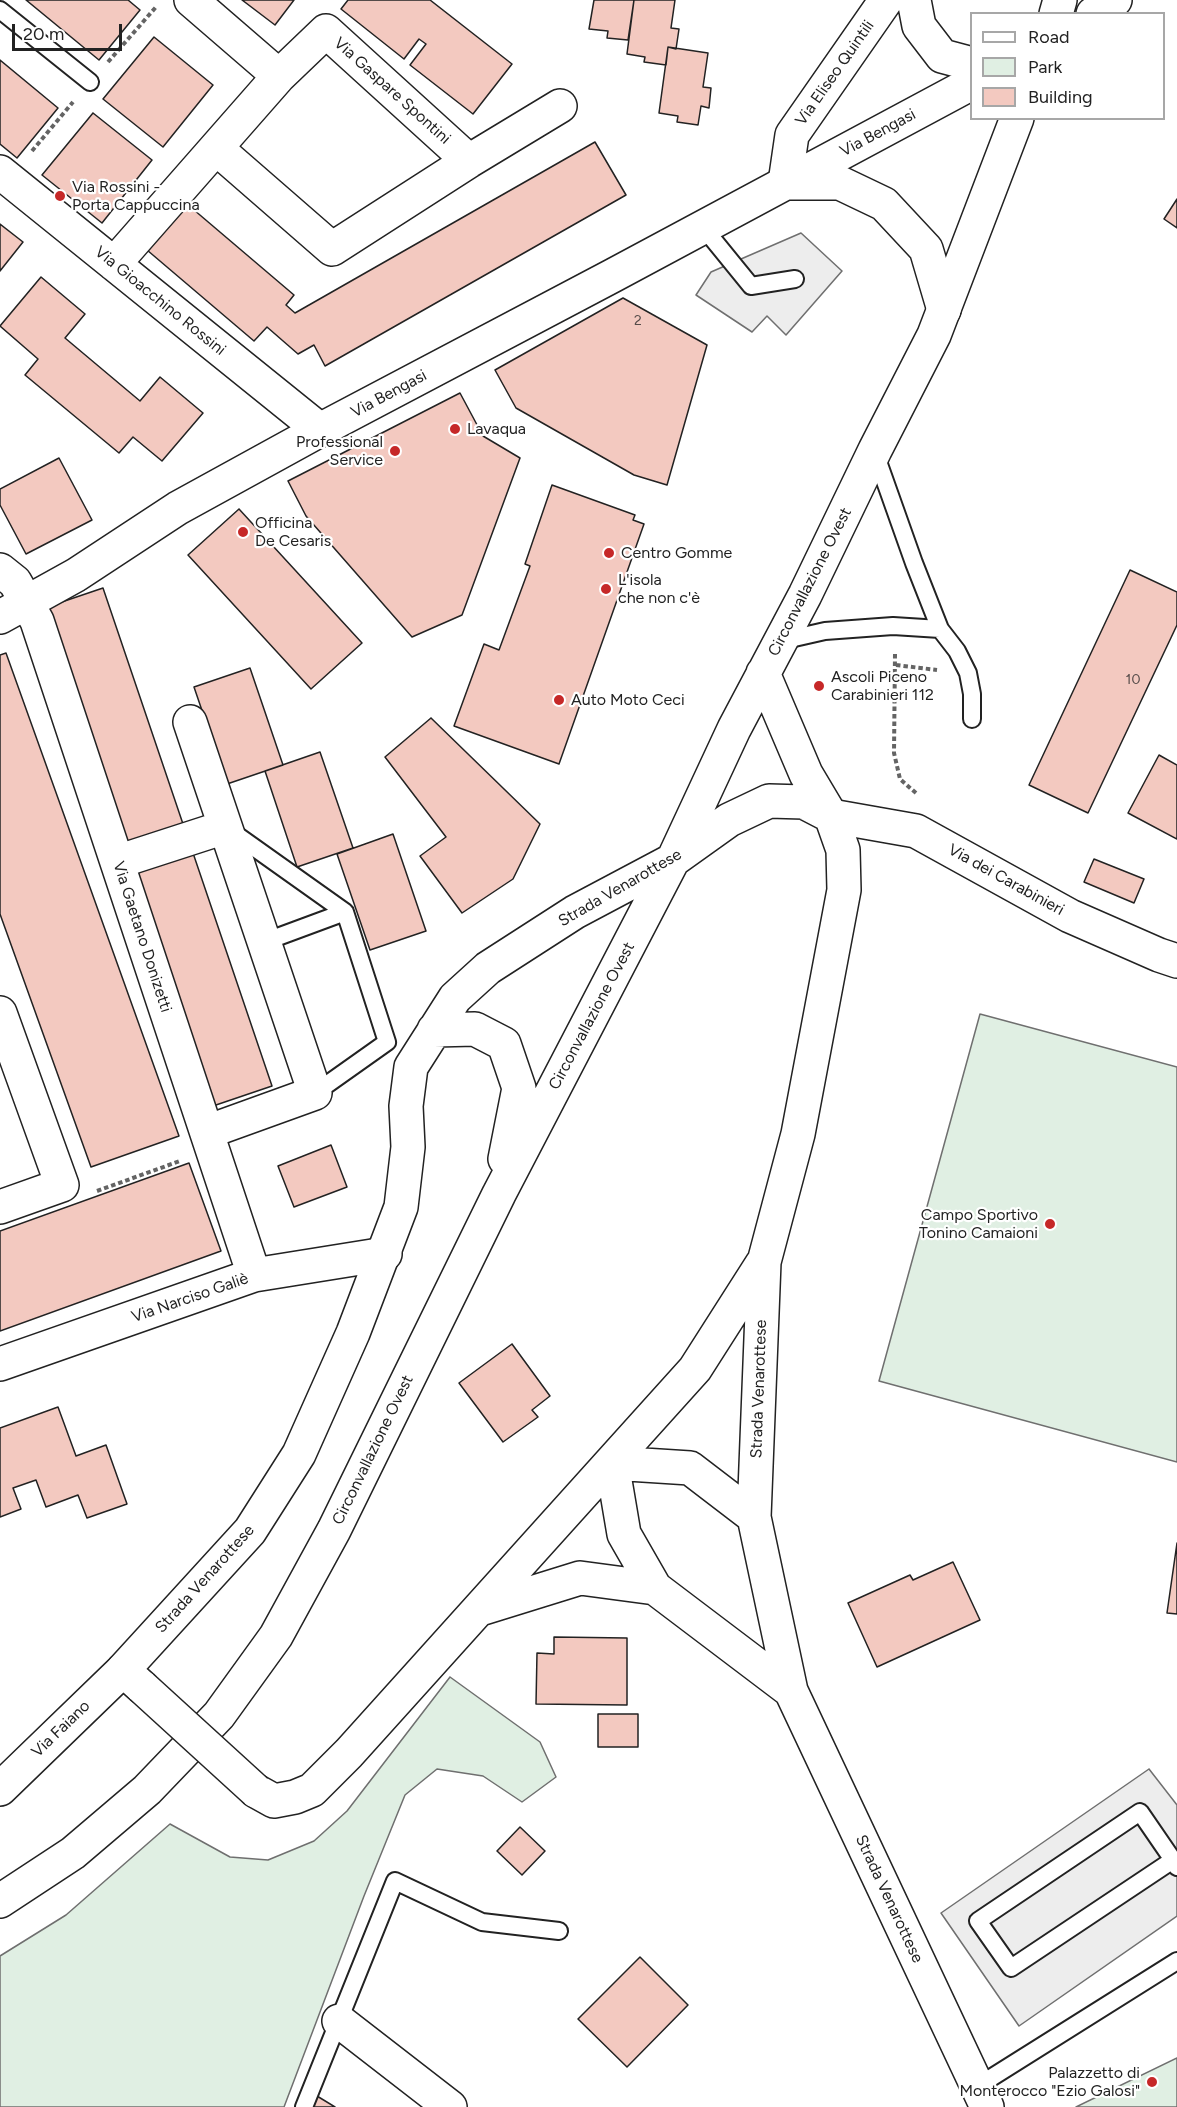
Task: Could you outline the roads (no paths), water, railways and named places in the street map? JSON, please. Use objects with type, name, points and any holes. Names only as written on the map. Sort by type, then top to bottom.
[{"type":"main road","points":[[191,0],[279,76]]},
{"type":"main road","name":"Via Eliseo Quintili","points":[[785,183],[792,135],[885,0]]},
{"type":"main road","points":[[914,0],[920,26],[942,56],[970,63]]},
{"type":"main road","points":[[1096,12],[1115,0]]},
{"type":"main road","name":"Via Gaspare Spontini","points":[[114,264],[279,76],[327,32],[469,161]]},
{"type":"main road","name":"Via Bengasi","points":[[14,609],[76,575],[178,508],[320,430],[970,84]]},
{"type":"main road","points":[[216,148],[332,249],[560,106]]},
{"type":"main road","name":"Circonvallazione Ovest","points":[[0,1901],[73,1852],[147,1790],[219,1715],[276,1636],[334,1530],[499,1194],[673,860],[734,729],[806,595],[874,450],[934,334],[1016,120]]},
{"type":"main road","name":"Via Gioacchino Rossini","points":[[0,172],[320,430]]},
{"type":"main road","name":"Via Bengasi","points":[[785,183],[840,183],[884,204],[926,249],[944,310]]},
{"type":"main road","name":"Via Gaetano Donizetti","points":[[0,570],[15,582],[14,609],[37,621],[254,1275]]},
{"type":"main road","name":"Strada Venarottese","points":[[763,673],[806,774],[831,816],[843,850],[844,890],[798,1134],[764,1262],[754,1517],[790,1691],[982,2097]]},
{"type":"main road","points":[[190,722],[315,1093],[207,1132]]},
{"type":"main road","name":"Strada Venarottese","points":[[764,1262],[695,1369],[612,1463],[312,1790],[295,1797],[274,1801],[256,1791],[132,1678],[250,1532],[299,1454],[353,1333],[401,1208],[408,1147],[406,1106],[411,1067],[455,998],[488,968],[574,912],[673,860],[729,820],[770,801],[804,802],[831,816]]},
{"type":"main road","name":"Via dei Carabinieri","points":[[831,816],[916,831],[1070,916],[1158,956],[1177,961]]},
{"type":"main road","points":[[117,862],[225,827]]},
{"type":"main road","points":[[0,1013],[62,1185],[0,1207]]},
{"type":"main road","points":[[434,1030],[475,1029],[504,1044],[519,1088],[499,1194]]},
{"type":"main road","name":"Via Narciso Galiè","points":[[0,1364],[254,1275],[385,1254]]},
{"type":"main road","points":[[612,1463],[690,1468],[754,1517]]},
{"type":"main road","name":"Strada Venarottese","points":[[612,1463],[624,1534],[655,1588],[790,1691]]},
{"type":"main road","name":"Strada Venarottese","points":[[479,1609],[580,1578],[655,1588]]},
{"type":"main road","name":"Via Faiano","points":[[0,1789],[132,1678]]},
{"type":"main road","points":[[339,2021],[450,2107]]},
{"type":"lane","points":[[0,10],[90,82]]},
{"type":"lane","points":[[703,227],[751,286],[795,279]]},
{"type":"lane","points":[[874,450],[940,629],[957,651],[968,673],[972,694],[972,719]]},
{"type":"lane","points":[[780,641],[825,631],[893,626],[940,629]]},
{"type":"lane","points":[[225,827],[345,912],[387,1042],[315,1093]]},
{"type":"lane","points":[[264,942],[345,912]]},
{"type":"lane","points":[[1140,1812],[1175,1864],[1011,1968],[978,1921],[1140,1812]]},
{"type":"lane","points":[[304,2107],[396,1881],[482,1922],[559,1931]]},
{"type":"lane","points":[[982,2097],[1177,1961]]},
{"type":"place","name":"Via Rossini - Porta Cappuccina","points":[[60,196]]},
{"type":"place","name":"Lavaqua","points":[[455,429]]},
{"type":"place","name":"Professional Service","points":[[395,451]]},
{"type":"place","name":"Officina De Cesaris","points":[[243,532]]},
{"type":"place","name":"Centro Gomme","points":[[609,553]]},
{"type":"place","name":"L'isola che non c'è","points":[[606,589]]},
{"type":"place","name":"Ascoli Piceno Carabinieri 112","points":[[819,686]]},
{"type":"place","name":"Auto Moto Ceci","points":[[559,700]]},
{"type":"place","name":"Campo Sportivo Tonino Camaioni","points":[[1050,1224]]},
{"type":"place","name":"Palazzetto di Monterocco \"Ezio Galosi\"","points":[[1152,2082]]}]
